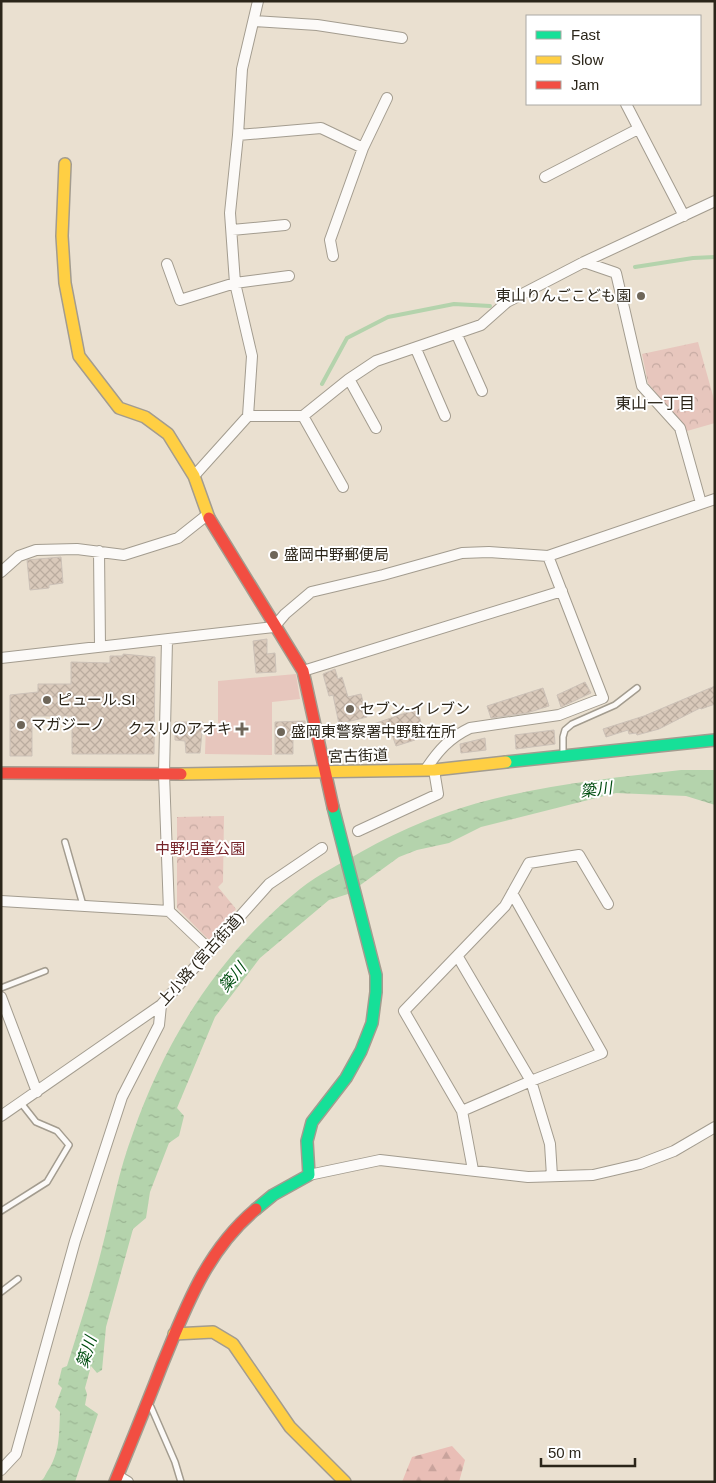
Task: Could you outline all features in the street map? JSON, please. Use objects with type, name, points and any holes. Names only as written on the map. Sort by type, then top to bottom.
[{"type":"main road","points":[[66,164],[62,236],[65,283],[79,356],[119,408],[145,417],[168,434],[194,476],[207,515],[274,627],[303,671],[376,975],[377,1003],[368,1035],[355,1064],[336,1093],[312,1120],[307,1158],[310,1175],[273,1195],[242,1220],[219,1248],[192,1291],[174,1334],[120,1480]]},
{"type":"main road","name":"宮古街道","points":[[1,773],[164,774],[430,770],[715,740]]},
{"type":"main road","points":[[174,1334],[214,1332],[232,1344],[290,1427],[345,1482]]},
{"type":"street","points":[[194,476],[248,416],[252,356],[235,283],[230,213],[242,69],[258,1]]},
{"type":"street","points":[[254,21],[317,25],[402,38]]},
{"type":"street","points":[[333,256],[330,240],[364,148],[387,98]]},
{"type":"street","points":[[626,105],[684,216]]},
{"type":"street","points":[[238,134],[321,128],[364,148]]},
{"type":"street","points":[[544,177],[638,128]]},
{"type":"street","points":[[248,416],[303,416],[349,379],[376,361],[457,335],[481,325],[507,302],[584,262],[715,201]]},
{"type":"street","points":[[232,230],[285,224]]},
{"type":"street","points":[[584,262],[616,273],[642,386],[680,428],[701,503]]},
{"type":"street","points":[[167,264],[180,300],[235,283],[289,276]]},
{"type":"street","points":[[457,335],[482,391]]},
{"type":"street","points":[[416,349],[446,416]]},
{"type":"street","points":[[349,379],[376,428]]},
{"type":"street","points":[[303,416],[343,487]]},
{"type":"street","points":[[1,658],[274,627],[311,592],[392,573],[462,553],[489,552],[548,556],[715,499]]},
{"type":"street","points":[[1,572],[19,556],[36,550],[77,549],[124,555],[178,538],[207,515]]},
{"type":"street","points":[[99,551],[100,647]]},
{"type":"street","points":[[358,831],[438,794],[430,770],[440,748],[458,734],[470,728],[559,715],[603,698],[548,556]]},
{"type":"street","points":[[303,671],[562,591]]},
{"type":"street","points":[[167,640],[164,774],[168,911]]},
{"type":"street","name":"上小路 (宮古街道)","points":[[1,1116],[161,1005],[269,884],[322,848]]},
{"type":"street","points":[[473,1170],[462,1111],[404,1011],[505,906],[528,863],[579,855],[608,904]]},
{"type":"street","points":[[462,1111],[602,1053],[512,893]]},
{"type":"street","points":[[1,901],[168,911],[209,949]]},
{"type":"street","points":[[458,957],[531,1081],[550,1144],[552,1176]]},
{"type":"street","points":[[1,997],[37,1092]]},
{"type":"street","points":[[1,1470],[16,1454],[75,1241],[122,1097],[159,1024],[161,1005]]},
{"type":"street","points":[[310,1175],[380,1160],[528,1177],[593,1175],[640,1164],[674,1151],[715,1127]]},
{"type":"lane","points":[[564,757],[565,730],[572,724],[615,705],[636,688]]},
{"type":"lane","points":[[65,842],[83,906]]},
{"type":"lane","points":[[1,988],[45,971]]},
{"type":"lane","points":[[1,1211],[46,1182],[69,1145],[57,1131],[36,1122],[21,1103]]},
{"type":"lane","points":[[1,1292],[18,1279]]},
{"type":"lane","points":[[151,1407],[175,1462],[180,1482]]},
{"type":"green space","points":[[698,342],[715,403],[715,423],[687,431],[648,383],[642,354]]},
{"type":"green space","points":[[296,674],[300,699],[272,702],[272,755],[205,754],[206,725],[218,724],[218,681]]},
{"type":"green space","name":"中野児童公園","points":[[224,816],[223,882],[218,887],[236,909],[209,940],[177,908],[177,817]]},
{"type":"green space","points":[[452,1446],[465,1460],[459,1482],[402,1482],[412,1457]]},
{"type":"water","name":"簗川","points":[[681,770],[715,770],[715,805],[686,796],[616,793],[481,827],[449,843],[417,850],[399,857],[348,894],[329,900],[260,958],[215,1017],[177,1108],[184,1116],[179,1136],[169,1143],[150,1192],[146,1218],[133,1229],[106,1327],[102,1370],[97,1373],[91,1366],[85,1388],[87,1394],[85,1405],[98,1414],[75,1482],[36,1482],[44,1478],[57,1451],[60,1412],[55,1407],[62,1388],[58,1384],[62,1368],[67,1366],[81,1322],[124,1161],[146,1098],[162,1063],[199,999],[245,940],[300,889],[330,869],[425,821],[476,803],[540,789]]},
{"type":"building","points":[[61,557],[63,583],[49,585],[49,588],[30,590],[27,560]]},
{"type":"building","points":[[267,639],[267,654],[275,653],[276,672],[256,673],[253,641]]},
{"type":"building","points":[[123,654],[155,657],[154,754],[72,754],[72,716],[32,716],[32,756],[10,756],[10,695],[38,692],[38,684],[71,684],[71,662],[110,663],[110,656],[123,656]]},
{"type":"building","name":"セブン-イレブン","points":[[335,669],[338,679],[342,677],[348,697],[361,694],[367,717],[339,724],[333,695],[329,696],[323,674]]},
{"type":"building","points":[[585,682],[591,693],[561,707],[557,695]]},
{"type":"building","points":[[715,686],[715,704],[700,708],[659,729],[637,735],[636,733],[629,734],[628,730],[606,737],[603,729],[644,716]]},
{"type":"building","points":[[543,688],[549,706],[527,713],[491,718],[487,706]]},
{"type":"building","points":[[417,709],[423,729],[413,733],[415,740],[396,746],[390,729],[358,737],[356,730]]},
{"type":"building","name":"盛岡東警察署中野駐在所","points":[[305,721],[306,732],[293,733],[293,754],[275,754],[275,722]]},
{"type":"building","points":[[175,722],[203,722],[200,753],[186,753],[185,741],[175,740]]},
{"type":"building","points":[[554,730],[555,744],[516,749],[515,735]]},
{"type":"building","points":[[485,738],[486,750],[461,753],[460,744]]},
{"type":"waterway","points":[[635,267],[693,258],[715,257]]},
{"type":"waterway","points":[[322,384],[347,338],[388,317],[454,304],[490,306]]},
{"type":"traffic: fast","points":[[506,762],[715,740]]},
{"type":"traffic: fast","points":[[256,1209],[273,1195],[309,1175],[307,1141],[312,1122],[346,1078],[361,1051],[372,1023],[376,975],[333,807]]},
{"type":"traffic: slow","points":[[65,164],[62,236],[65,283],[79,356],[119,408],[145,417],[168,434],[194,476],[209,518]]},
{"type":"traffic: slow","points":[[181,774],[434,770],[506,762]]},
{"type":"traffic: slow","points":[[174,1334],[213,1332],[233,1344],[290,1427],[345,1482]]},
{"type":"traffic: jam","points":[[209,518],[303,671],[333,807]]},
{"type":"traffic: jam","points":[[1,773],[181,774]]},
{"type":"traffic: jam","points":[[115,1482],[180,1322],[199,1281],[224,1243],[256,1209]]},
{"type":"place","name":"東山りんごこども園","points":[[641,296]]},
{"type":"place","name":"盛岡中野郵便局","points":[[274,555]]},
{"type":"place","name":"ピュール.SI","points":[[47,700]]},
{"type":"place","name":"セブン-イレブン","points":[[350,709]]},
{"type":"place","name":"マガジーノ","points":[[21,725]]},
{"type":"place","name":"クスリのアオキ","points":[[242,729]]},
{"type":"place","name":"盛岡東警察署中野駐在所","points":[[281,732]]},
{"type":"district","name":"東山一丁目","points":[[655,403]]}]
